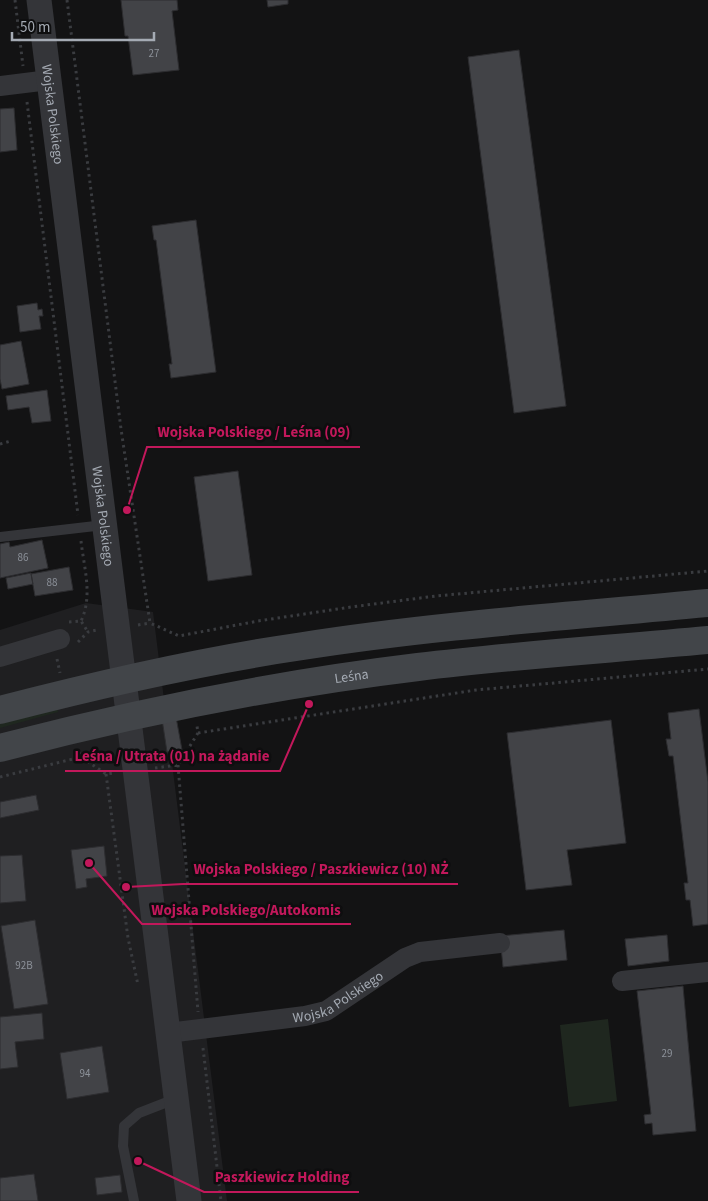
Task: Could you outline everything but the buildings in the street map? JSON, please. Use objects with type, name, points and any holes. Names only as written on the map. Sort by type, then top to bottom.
[{"type":"main road","points":[[0,710],[185,666],[302,646],[419,630],[708,603]]},
{"type":"main road","name":"Leśna","points":[[0,748],[128,716],[305,682],[419,667],[708,640]]},
{"type":"street","name":"Wojska Polskiego","points":[[39,0],[37,81],[104,525],[176,1098],[185,1201]]},
{"type":"street","points":[[0,86],[37,81]]},
{"type":"street","points":[[0,657],[60,640]]},
{"type":"street","name":"Wojska Polskiego","points":[[168,1033],[305,1016],[326,1011],[405,958],[420,952],[500,944]]},
{"type":"street","points":[[622,980],[708,972]]},
{"type":"lane","points":[[0,536],[104,525]]},
{"type":"lane","points":[[134,1201],[123,1146],[124,1126],[138,1113],[176,1098]]},
{"type":"path","points":[[15,0],[37,81],[88,599],[86,612],[81,621]]},
{"type":"path","points":[[67,0],[121,429],[150,623],[179,636],[351,606],[436,596],[708,571]]},
{"type":"path","points":[[0,444],[11,441]]},
{"type":"path","points":[[198,732],[476,690],[708,669]]},
{"type":"path","points":[[0,777],[81,757]]},
{"type":"path","points":[[178,765],[196,998],[221,1201]]},
{"type":"path","points":[[106,774],[128,938],[140,992]]},
{"type":"shaded area","points":[[86,603],[153,612],[227,1201],[0,1201],[0,630]]},
{"type":"shaded area","points":[[57,705],[58,712],[0,728],[0,720]]},
{"type":"shaded area","points":[[608,1019],[617,1101],[569,1107],[560,1025]]},
{"type":"place","name":"Wojska Polskiego / Leśna (09)","points":[[127,510]]},
{"type":"place","name":"Leśna / Utrata (01) na żądanie","points":[[309,704]]},
{"type":"place","name":"Wojska Polskiego/Autokomis","points":[[89,863]]},
{"type":"place","name":"Wojska Polskiego / Paszkiewicz (10) NŻ","points":[[126,887]]},
{"type":"place","name":"Paszkiewicz Holding","points":[[138,1161]]}]
